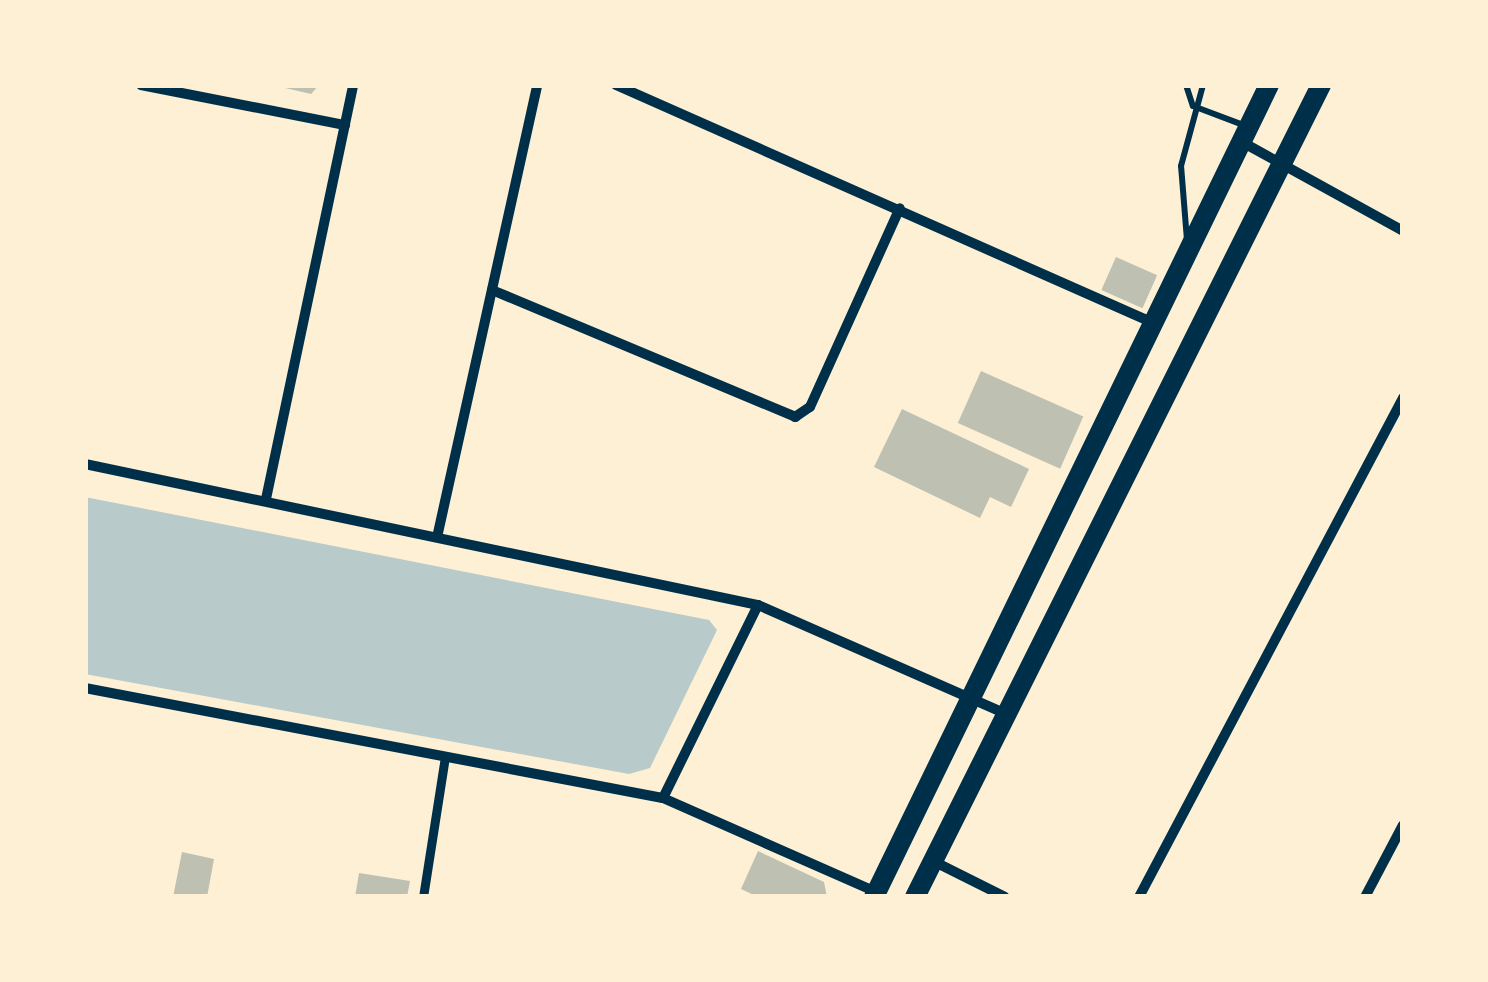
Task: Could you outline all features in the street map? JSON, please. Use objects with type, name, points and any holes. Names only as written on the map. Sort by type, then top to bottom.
[{"type":"main road","points":[[875,895],[1188,244],[1269,85]]},
{"type":"main road","points":[[915,897],[1321,85]]},
{"type":"street","points":[[141,85],[345,124]]},
{"type":"street","points":[[266,499],[353,85]]},
{"type":"street","points":[[438,534],[538,85]]},
{"type":"street","points":[[616,85],[1152,322]]},
{"type":"street","points":[[1245,134],[1282,163],[1403,230]]},
{"type":"street","points":[[492,290],[794,418],[810,408],[900,208]]},
{"type":"street","points":[[1139,897],[1403,398]]},
{"type":"street","points":[[85,464],[438,534],[758,605],[1004,713]]},
{"type":"street","points":[[663,798],[758,605]]},
{"type":"street","points":[[85,688],[663,798],[875,895]]},
{"type":"street","points":[[423,897],[445,758]]},
{"type":"street","points":[[1365,897],[1403,825]]},
{"type":"street","points":[[932,861],[1005,897]]},
{"type":"lane","points":[[1186,85],[1193,106],[1245,134]]},
{"type":"lane","points":[[1188,244],[1181,166],[1193,106],[1202,85]]},
{"type":"shaded area","points":[[85,497],[709,620],[717,630],[650,768],[629,774],[85,674]]},
{"type":"building","points":[[272,85],[319,85],[311,94]]},
{"type":"building","points":[[1116,257],[1157,275],[1142,308],[1101,290]]},
{"type":"building","points":[[981,371],[1083,417],[1060,469],[958,423]]},
{"type":"building","points":[[902,409],[1029,469],[1011,507],[990,497],[980,518],[874,467]]},
{"type":"building","points":[[758,851],[824,882],[827,897],[758,897],[741,889]]},
{"type":"building","points":[[182,852],[214,859],[207,897],[173,897]]},
{"type":"building","points":[[359,873],[410,881],[407,897],[355,897]]}]
